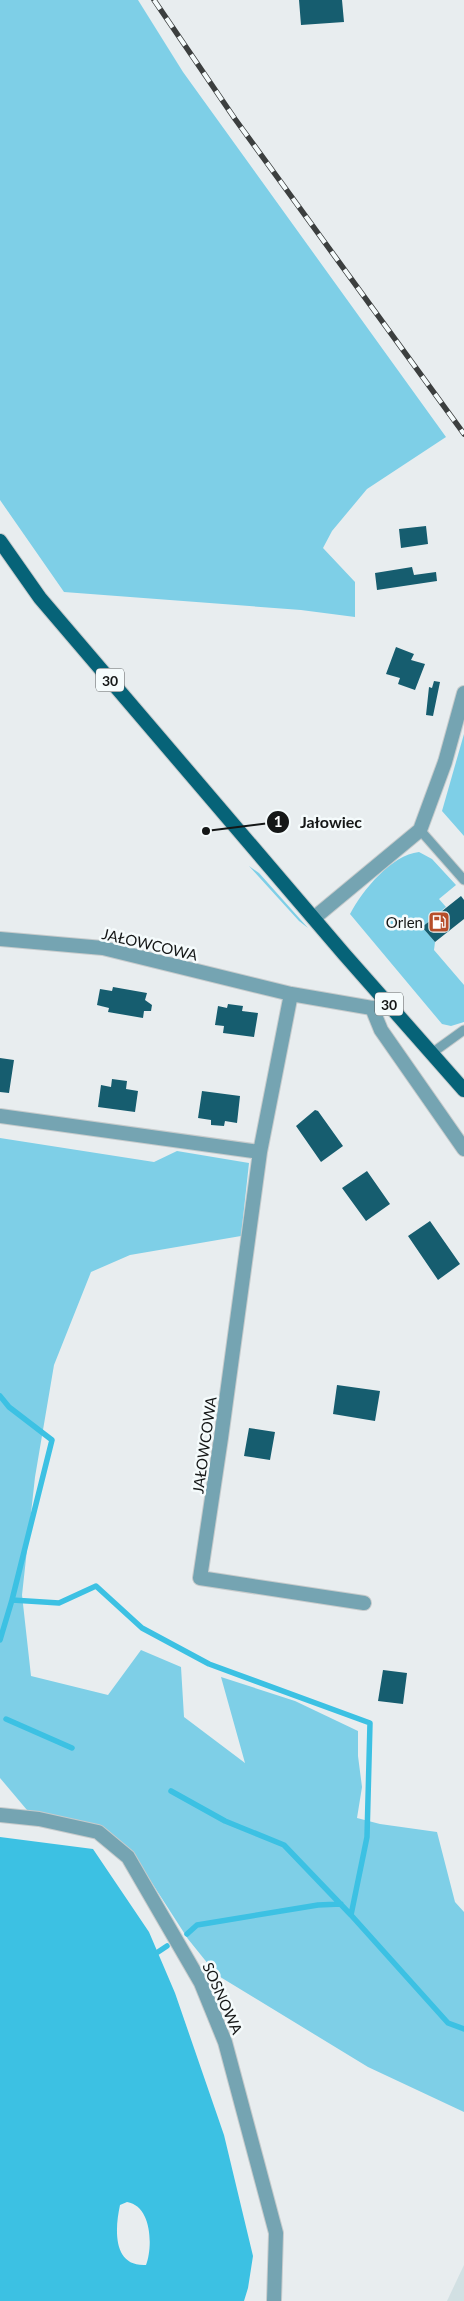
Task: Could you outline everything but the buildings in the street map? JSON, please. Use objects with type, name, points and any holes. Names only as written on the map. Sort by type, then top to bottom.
[{"type":"main road","name":"30","points":[[0,541],[40,598],[464,1090]]},
{"type":"street","points":[[314,918],[420,830],[445,762],[464,693]]},
{"type":"street","name":"JAŁOWCOWA","points":[[0,939],[103,948],[291,994],[372,1008],[391,1006]]},
{"type":"street","name":"JAŁOWCOWA","points":[[291,994],[260,1152],[222,1438],[200,1578],[364,1604]]},
{"type":"street","points":[[372,1008],[381,1030],[464,1149]]},
{"type":"street","points":[[0,1116],[260,1152]]},
{"type":"street","name":"SOSNOWA","points":[[0,1815],[39,1819],[98,1832],[128,1857],[201,1983],[225,2042],[276,2233],[274,2301]]},
{"type":"lane","points":[[420,830],[464,880]]},
{"type":"lane","points":[[432,1053],[464,1030]]},
{"type":"shaded area","points":[[0,0],[138,0],[183,72],[446,437],[367,489],[332,531],[323,548],[355,582],[355,617],[301,610],[64,592],[0,500]]},
{"type":"shaded area","points":[[464,734],[464,836],[442,811]]},
{"type":"shaded area","points":[[419,852],[432,859],[456,885],[439,899],[446,907],[422,927],[435,942],[434,950],[464,985],[464,1022],[451,1026],[442,1024],[350,914],[362,895],[379,875],[398,860]]},
{"type":"shaded area","points":[[249,866],[259,873],[308,928],[299,921]]},
{"type":"shaded area","points":[[0,1138],[154,1162],[177,1151],[249,1163],[241,1236],[130,1255],[91,1272],[54,1365],[35,1477],[22,1595],[31,1676],[108,1695],[141,1650],[181,1667],[184,1717],[245,1763],[221,1677],[295,1701],[358,1731],[358,1756],[362,1787],[357,1818],[380,1824],[437,1832],[455,1902],[464,1912],[464,2112],[368,2067],[217,1975],[188,1939],[132,1852],[105,1828],[27,1810],[0,1778]]},
{"type":"shaded area","points":[[0,1837],[93,1849],[149,1932],[175,1993],[224,2135],[253,2256],[244,2301],[0,2301]],"holes":[[[127,2202],[135,2205],[142,2211],[146,2219],[150,2238],[146,2265],[135,2264],[127,2260],[118,2244],[117,2224],[120,2205]]]},
{"type":"shaded area","points":[[464,2265],[464,2301],[447,2301]]},
{"type":"waterway","points":[[0,1396],[9,1407],[52,1440],[12,1600],[59,1603],[96,1586],[142,1628],[209,1664],[370,1723],[367,1837],[351,1915],[448,2023],[464,2029]]},
{"type":"waterway","points":[[0,1640],[12,1600]]},
{"type":"waterway","points":[[6,1719],[72,1748]]},
{"type":"waterway","points":[[171,1791],[225,1821],[284,1845],[351,1915]]},
{"type":"waterway","points":[[187,1934],[197,1925],[318,1905],[341,1904]]},
{"type":"waterway","points":[[158,1952],[167,1946]]},
{"type":"railway","points":[[154,0],[235,119],[464,434]]},
{"type":"place","name":"Jałowiec","points":[[206,831]]},
{"type":"place","name":"Orlen","points":[[439,922]]}]
